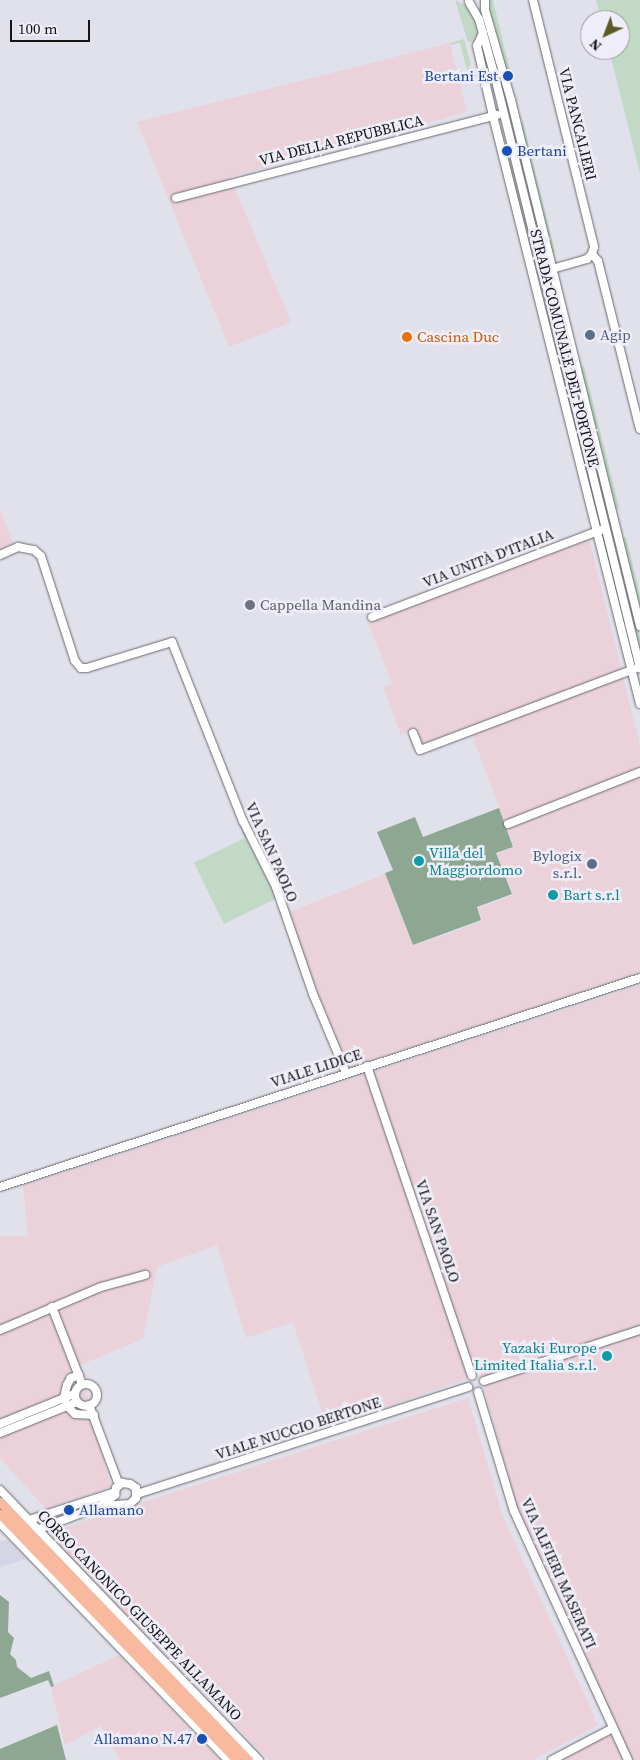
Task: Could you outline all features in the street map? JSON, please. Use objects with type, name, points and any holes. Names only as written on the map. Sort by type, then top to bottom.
[{"type":"main road","name":"CORSO CANONICO GIUSEPPE ALLAMANO","points":[[0,1502],[29,1537],[236,1760]]},
{"type":"main road","name":"CORSO CANONICO GIUSEPPE ALLAMANO","points":[[0,1514],[29,1537],[248,1760]]},
{"type":"street","points":[[467,1],[484,0]]},
{"type":"street","name":"STRADA COMUNALE DEL PORTONE","points":[[484,0],[484,10],[513,110],[640,626]]},
{"type":"street","name":"VIA PANCALIERI","points":[[533,0],[592,237],[594,247],[592,254],[598,261],[640,429]]},
{"type":"street","name":"STRADA COMUNALE DEL PORTONE","points":[[413,733],[420,750],[640,667],[504,113],[483,33],[477,15],[467,1]]},
{"type":"street","name":"STRADA COMUNALE DEL PORTONE","points":[[483,33],[477,46],[493,116],[640,704]]},
{"type":"street","name":"VIA DELLA REPUBBLICA","points":[[176,198],[513,110]]},
{"type":"street","points":[[533,276],[583,261],[592,254]]},
{"type":"street","name":"VIA UNITÀ D'ITALIA","points":[[372,617],[597,531],[615,526]]},
{"type":"street","name":"VIA SAN PAOLO","points":[[0,554],[18,548],[34,550],[41,556],[75,661],[81,668],[172,642],[243,821],[276,887],[313,994],[346,1073]]},
{"type":"street","points":[[508,824],[640,772]]},
{"type":"street","name":"VIALE LIDICE","points":[[0,1187],[640,978]]},
{"type":"street","name":"VIA SAN PAOLO","points":[[367,1066],[472,1376]]},
{"type":"street","points":[[0,1330],[101,1287],[145,1275]]},
{"type":"street","points":[[52,1307],[82,1384]]},
{"type":"street","points":[[484,1381],[640,1330]]},
{"type":"street","points":[[78,1375],[67,1385],[66,1402],[79,1415],[94,1416]]},
{"type":"street","points":[[472,1376],[480,1377],[484,1381],[482,1389],[478,1392],[471,1391],[468,1387],[467,1382],[472,1376]]},
{"type":"street","points":[[76,1398],[78,1387],[82,1384]]},
{"type":"street","points":[[76,1398],[83,1406],[90,1405],[96,1399],[96,1390],[90,1385],[82,1384]]},
{"type":"street","name":"VIALE NUCCIO BERTONE","points":[[29,1537],[54,1522],[100,1506],[126,1505],[133,1502],[137,1494],[468,1387]]},
{"type":"street","name":"VIA ALFIERI MASERATI","points":[[478,1392],[514,1511],[628,1760]]},
{"type":"street","points":[[0,1433],[76,1398]]},
{"type":"street","points":[[0,1424],[66,1402]]},
{"type":"street","points":[[90,1405],[120,1504]]},
{"type":"street","points":[[29,1520],[130,1484],[136,1488],[137,1494]]},
{"type":"street","name":"VIALE NUCCIO BERTONE","points":[[100,1506],[115,1489]]},
{"type":"street","name":"CORSO CANONICO GIUSEPPE ALLAMANO","points":[[0,1490],[29,1520],[29,1537],[228,1760]]},
{"type":"street","points":[[54,1522],[63,1508]]},
{"type":"street","name":"CORSO CANONICO GIUSEPPE ALLAMANO","points":[[0,1523],[29,1537],[259,1760]]},
{"type":"street","points":[[552,1760],[613,1728]]},
{"type":"shaded area","points":[[450,43],[467,112],[230,177],[291,322],[229,347],[137,122]]},
{"type":"shaded area","points":[[0,509],[14,545],[0,551]]},
{"type":"shaded area","points":[[589,538],[640,746],[640,973],[347,1068],[287,913],[385,874],[413,946],[482,921],[478,908],[513,895],[497,854],[514,847],[472,735],[419,755],[409,732],[401,735],[383,687],[392,683],[368,623]]},
{"type":"shaded area","points":[[640,985],[640,1760],[560,1760],[618,1729],[515,1502],[480,1374],[327,1428],[293,1322],[246,1338],[217,1245],[157,1267],[143,1339],[80,1365],[111,1487],[46,1509],[0,1458],[0,1236],[28,1236],[23,1186]]},
{"type":"shaded area","points":[[468,1398],[503,1517],[598,1725],[533,1760],[269,1760],[52,1537],[56,1530]]},
{"type":"shaded area","points":[[8,1540],[27,1559],[0,1567],[0,1541]]},
{"type":"shaded area","points":[[119,1655],[220,1760],[120,1760],[101,1726],[65,1745],[51,1687]]},
{"type":"green space","points":[[455,0],[468,7],[475,17],[480,32],[477,40],[468,42]]},
{"type":"green space","points":[[488,0],[493,0],[511,74],[506,75],[488,12]]},
{"type":"green space","points":[[596,0],[640,0],[640,174],[612,60],[630,60],[630,10],[598,10]]},
{"type":"green space","points":[[464,39],[471,65],[467,70],[460,43],[450,45],[450,43]]},
{"type":"green space","points":[[523,122],[555,252],[551,253],[518,123]]},
{"type":"green space","points":[[507,152],[513,167],[535,257],[531,258]]},
{"type":"green space","points":[[538,286],[552,324],[600,514],[595,515]]},
{"type":"green space","points":[[554,308],[564,329],[608,512],[605,513]]},
{"type":"green space","points":[[584,366],[620,509],[612,511],[576,368]]},
{"type":"green space","points":[[626,537],[640,594],[640,610],[622,538]]},
{"type":"green space","points":[[624,587],[633,607],[640,637],[640,653]]},
{"type":"green space","points":[[499,808],[513,847],[496,853],[512,894],[477,907],[481,920],[413,945],[385,873],[393,870],[377,832],[415,817],[423,837]]},
{"type":"green space","points":[[247,837],[277,898],[224,924],[194,863]]},
{"type":"green space","points":[[0,1595],[9,1602],[8,1632],[14,1638],[10,1654],[16,1660],[17,1667],[31,1678],[49,1671],[54,1686],[51,1687],[48,1680],[0,1698]]},
{"type":"green space","points":[[57,1725],[66,1760],[0,1760],[0,1749]]},
{"type":"waterway","points":[[240,823],[246,837]]},
{"type":"place","name":"Bertani Est","points":[[508,76]]},
{"type":"place","name":"Bertani","points":[[507,151]]},
{"type":"place","name":"Agip","points":[[590,335]]},
{"type":"place","name":"Cascina Duc","points":[[407,337]]},
{"type":"place","name":"Cappella Mandina","points":[[250,605]]},
{"type":"place","name":"Villa del Maggiordomo","points":[[419,861]]},
{"type":"place","name":"Bylogix s.r.l.","points":[[592,864]]},
{"type":"place","name":"Bart s.r.l","points":[[553,895]]},
{"type":"place","name":"Yazaki Europe Limited Italia s.r.l.","points":[[607,1356]]},
{"type":"place","name":"Allamano","points":[[69,1510]]},
{"type":"place","name":"Allamano N.47","points":[[202,1739]]}]
